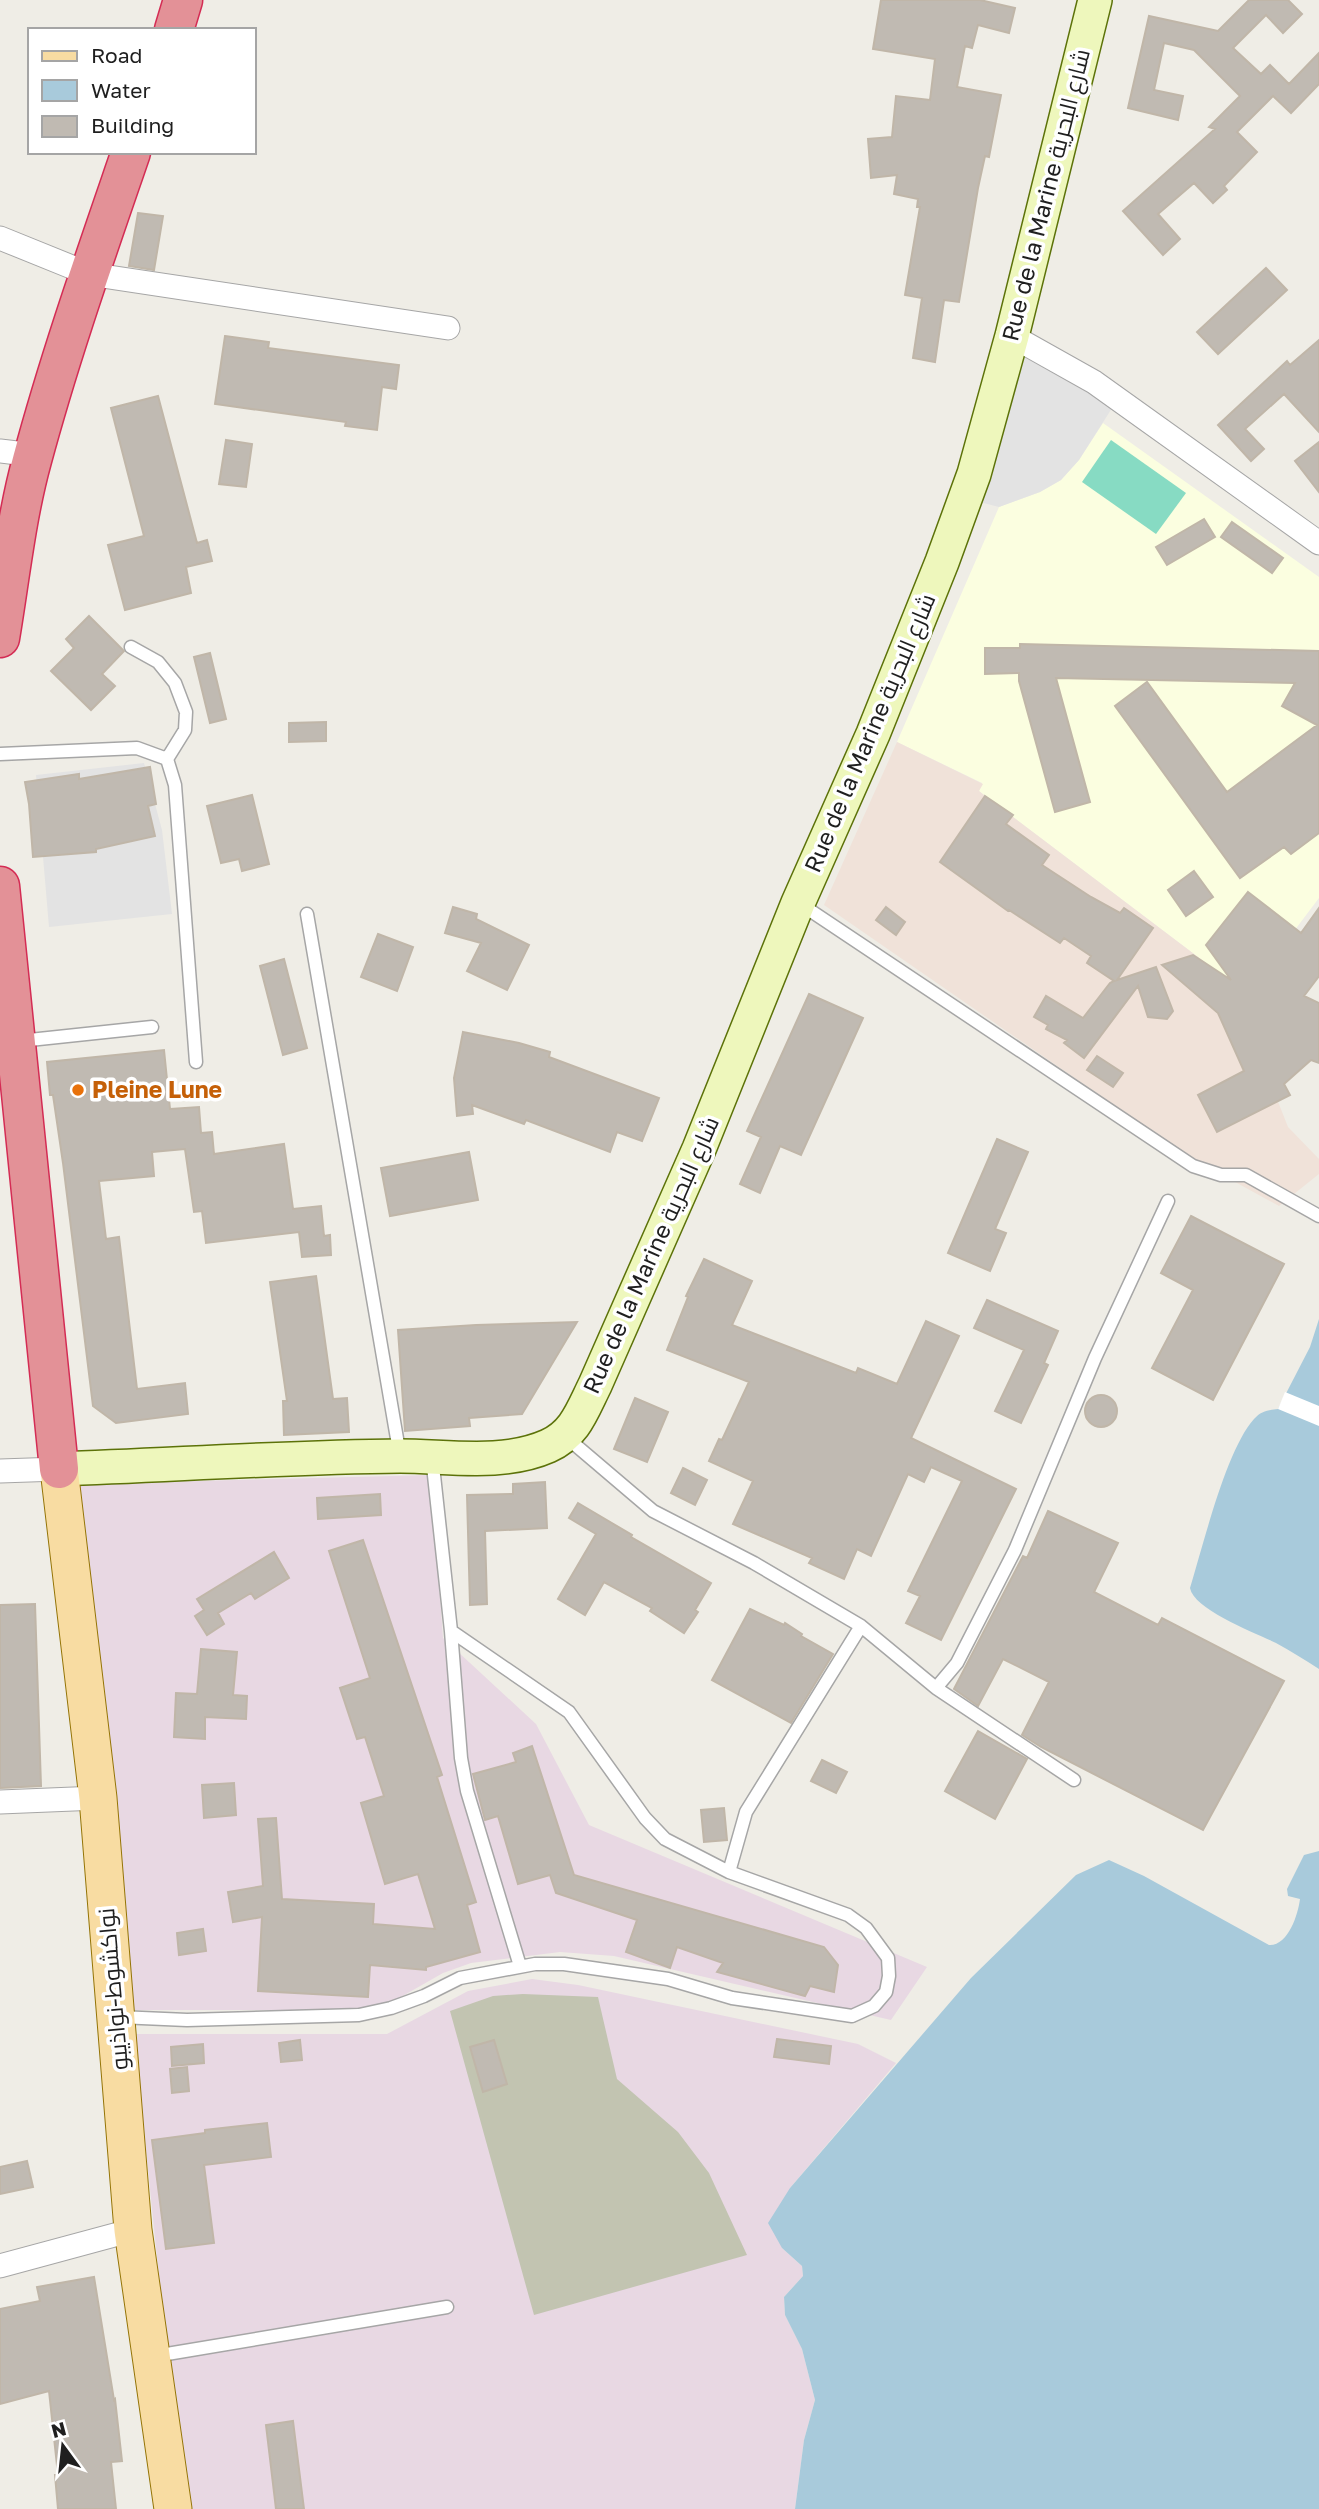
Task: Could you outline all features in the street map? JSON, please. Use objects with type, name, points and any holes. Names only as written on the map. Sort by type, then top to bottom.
[{"type":"highway","points":[[175,28],[183,0]]},
{"type":"highway","points":[[0,638],[22,502],[17,453],[89,274],[130,154]]},
{"type":"highway","points":[[0,886],[60,1469]]},
{"type":"main road","name":"نواكشوط-نواذيبو","points":[[60,1469],[98,1798],[134,2230],[173,2509]]},
{"type":"street","name":"Rue de la Marine شارع البحرية","points":[[565,1437],[579,1417],[595,1385],[699,1149],[798,903],[873,734],[942,562],[974,474],[1012,336],[1095,0]]},
{"type":"street","points":[[0,237],[89,274],[448,328]]},
{"type":"street","points":[[1012,336],[1094,382],[1319,543]]},
{"type":"street","points":[[0,1471],[400,1456],[476,1458],[524,1454],[547,1447],[565,1437]]},
{"type":"street","points":[[0,1802],[98,1798]]},
{"type":"street","points":[[0,2266],[134,2230]]},
{"type":"lane","points":[[131,646],[158,662],[175,683],[186,712],[185,730],[167,759],[175,785],[197,1062]]},
{"type":"lane","points":[[0,754],[137,748],[167,759]]},
{"type":"lane","points":[[798,903],[1193,1166],[1221,1175],[1246,1175],[1319,1216]]},
{"type":"lane","points":[[307,914],[400,1456]]},
{"type":"lane","points":[[16,1041],[152,1027]]},
{"type":"lane","points":[[936,1688],[957,1663],[1015,1550],[1095,1358],[1168,1201]]},
{"type":"lane","points":[[565,1437],[653,1511],[754,1563],[861,1626],[936,1688],[1074,1780]]},
{"type":"lane","points":[[432,1457],[451,1631],[461,1758],[467,1791],[520,1966]]},
{"type":"lane","points":[[729,1872],[746,1812],[861,1626]]},
{"type":"lane","points":[[115,2017],[187,2020],[359,2014],[391,2008],[424,1996],[460,1978],[520,1966],[564,1964],[668,1979],[732,1998],[852,2016],[874,2006],[886,1992],[888,1958],[866,1928],[848,1915],[729,1872],[665,1839],[645,1818],[569,1712],[451,1631]]},
{"type":"lane","points":[[152,2357],[447,2306]]},
{"type":"shaded area","points":[[1016,339],[1114,405],[1079,460],[1061,480],[1040,492],[999,507],[972,500]]},
{"type":"shaded area","points":[[1103,423],[1319,577],[1319,898],[1248,992],[1231,982],[984,795],[979,791],[982,783],[897,742],[999,507],[1040,492],[1061,480],[1079,460]]},
{"type":"shaded area","points":[[897,742],[983,784],[979,791],[984,795],[1231,982],[1288,1127],[1319,1159],[1319,1174],[1279,1206],[1186,1155],[824,905]]},
{"type":"shaded area","points":[[144,763],[162,830],[172,914],[49,927],[36,775]]},
{"type":"shaded area","points":[[431,1475],[443,1638],[536,1724],[589,1825],[927,1967],[891,2020],[614,1956],[560,1952],[471,1963],[443,1973],[378,2010],[123,2010],[73,1484]]},
{"type":"shaded area","points":[[532,1979],[578,1985],[858,2044],[896,2063],[790,2188],[782,2248],[802,2266],[803,2276],[784,2297],[785,2315],[802,2349],[815,2400],[804,2440],[795,2509],[183,2509],[134,2034],[387,2034],[468,1991]]},
{"type":"shaded area","points":[[523,1994],[598,1997],[617,2079],[678,2132],[709,2173],[747,2255],[534,2315],[450,2011],[493,1996]]},
{"type":"green space","points":[[1111,440],[1186,493],[1156,534],[1082,482]]},
{"type":"water","points":[[1319,1319],[1319,1669],[1276,1643],[1214,1612],[1194,1596],[1190,1588],[1216,1499],[1234,1453],[1257,1416],[1265,1411],[1278,1409],[1310,1347]]},
{"type":"water","points":[[1319,1851],[1319,2509],[795,2509],[804,2440],[815,2400],[802,2349],[785,2315],[784,2297],[803,2276],[802,2266],[782,2248],[768,2223],[790,2188],[971,1978],[1076,1875],[1109,1860],[1144,1876],[1269,1945],[1282,1940],[1291,1928],[1300,1899],[1288,1896],[1287,1889],[1304,1855]]},
{"type":"pier","points":[[1285,1392],[1319,1406],[1319,1426],[1278,1409]]},
{"type":"building","points":[[881,0],[980,0],[1015,8],[1009,33],[978,25],[972,48],[965,46],[957,87],[1001,95],[989,157],[985,156],[978,188],[959,302],[944,300],[935,362],[913,358],[922,298],[905,295],[920,207],[917,207],[918,199],[894,194],[897,175],[871,178],[868,139],[892,137],[896,96],[930,100],[935,59],[873,49]]},
{"type":"building","points":[[1249,0],[1288,0],[1302,14],[1283,33],[1266,15],[1233,48],[1261,74],[1270,65],[1289,84],[1319,53],[1319,84],[1291,113],[1273,96],[1237,132],[1257,152],[1224,186],[1227,190],[1213,203],[1194,183],[1158,214],[1180,239],[1163,255],[1123,211],[1215,129],[1209,127],[1240,96],[1194,50],[1164,43],[1154,90],[1183,96],[1178,120],[1128,108],[1149,16],[1218,31]]},
{"type":"building","points":[[138,213],[163,216],[154,270],[129,266]]},
{"type":"building","points":[[1266,268],[1287,290],[1218,354],[1197,332]]},
{"type":"building","points":[[225,336],[269,342],[268,348],[399,365],[396,389],[382,387],[377,430],[345,426],[346,422],[215,404]]},
{"type":"building","points":[[1319,340],[1319,432],[1284,394],[1245,429],[1264,449],[1251,461],[1218,425],[1287,361],[1290,365]]},
{"type":"building","points":[[158,396],[197,543],[207,540],[212,561],[186,567],[191,593],[125,610],[108,545],[144,536],[111,408]]},
{"type":"building","points":[[226,440],[252,444],[246,487],[219,484]]},
{"type":"building","points":[[1319,442],[1319,492],[1295,461]]},
{"type":"building","points":[[1204,519],[1215,537],[1167,565],[1156,547]]},
{"type":"building","points":[[1232,522],[1283,558],[1272,573],[1221,537]]},
{"type":"building","points":[[89,616],[124,651],[102,674],[115,686],[91,710],[51,671],[74,648],[66,639]]},
{"type":"building","points":[[1020,644],[1319,651],[1319,833],[1291,854],[1284,847],[1240,878],[1115,706],[1147,682],[1227,792],[1317,725],[1282,706],[1295,683],[1056,678],[1090,802],[1055,812],[1019,673],[985,674],[985,648],[1020,648]]},
{"type":"building","points":[[210,653],[226,719],[210,723],[194,657]]},
{"type":"building","points":[[326,722],[326,741],[289,742],[289,723]]},
{"type":"building","points":[[150,767],[156,804],[148,806],[155,836],[96,849],[96,852],[33,857],[25,782],[79,774],[79,779]]},
{"type":"building","points":[[252,795],[269,864],[242,871],[239,859],[221,863],[207,806]]},
{"type":"building","points":[[985,796],[1013,815],[1006,824],[1049,855],[1042,865],[1091,897],[1120,913],[1124,908],[1153,928],[1117,980],[1156,967],[1173,1011],[1167,1019],[1148,1017],[1138,986],[1084,1058],[1064,1043],[1067,1040],[1046,1029],[1048,1025],[1034,1017],[1046,996],[1083,1018],[1114,981],[1087,963],[1091,956],[1064,938],[1060,943],[1008,911],[940,862]]},
{"type":"building","points":[[1194,871],[1213,897],[1186,916],[1168,890]]},
{"type":"building","points":[[1248,892],[1301,933],[1319,908],[1319,976],[1304,996],[1319,1003],[1319,1063],[1311,1060],[1284,1084],[1290,1095],[1217,1132],[1198,1095],[1244,1071],[1218,1013],[1162,965],[1193,955],[1231,980],[1206,945]]},
{"type":"building","points":[[453,907],[477,914],[476,919],[529,945],[507,990],[467,971],[481,943],[445,933]]},
{"type":"building","points":[[886,907],[905,922],[896,935],[876,920]]},
{"type":"building","points":[[378,934],[413,947],[397,991],[361,977]]},
{"type":"building","points":[[284,959],[307,1048],[283,1055],[260,966]]},
{"type":"building","points":[[809,994],[863,1018],[801,1155],[780,1146],[760,1193],[740,1184],[761,1137],[747,1131]]},
{"type":"building","points":[[463,1032],[550,1052],[549,1057],[659,1098],[642,1141],[617,1132],[610,1152],[526,1120],[524,1124],[472,1105],[473,1114],[457,1116],[454,1078]]},
{"type":"building","points":[[164,1050],[170,1109],[199,1107],[201,1133],[212,1132],[214,1154],[284,1144],[293,1209],[321,1206],[324,1236],[330,1235],[331,1255],[302,1257],[299,1232],[206,1243],[202,1211],[194,1212],[185,1149],[152,1152],[154,1176],[99,1181],[106,1239],[119,1237],[137,1389],[185,1383],[188,1414],[116,1423],[93,1406],[63,1163],[53,1095],[50,1095],[47,1062]]},
{"type":"building","points":[[1097,1056],[1123,1073],[1113,1087],[1087,1070]]},
{"type":"building","points":[[997,1139],[1028,1152],[995,1229],[1006,1233],[990,1271],[948,1253]]},
{"type":"building","points":[[469,1152],[478,1200],[390,1216],[381,1168]]},
{"type":"building","points":[[1191,1216],[1284,1264],[1213,1400],[1152,1368],[1193,1290],[1161,1273]]},
{"type":"building","points":[[704,1259],[752,1281],[732,1325],[856,1373],[858,1368],[897,1384],[926,1321],[959,1336],[911,1438],[1016,1489],[941,1640],[906,1623],[920,1596],[908,1591],[962,1481],[931,1467],[924,1482],[908,1474],[871,1556],[857,1549],[844,1579],[809,1563],[812,1558],[733,1524],[753,1481],[709,1461],[719,1439],[722,1440],[749,1382],[667,1350],[688,1297],[686,1296]]},
{"type":"building","points":[[316,1276],[333,1399],[347,1398],[349,1432],[284,1435],[283,1401],[287,1401],[270,1282]]},
{"type":"building","points":[[987,1300],[1058,1331],[1044,1363],[1048,1365],[1021,1423],[995,1411],[1024,1350],[974,1328]]},
{"type":"building","points":[[577,1322],[522,1414],[469,1418],[470,1426],[405,1431],[398,1330]]},
{"type":"building","points":[[1101,1395],[1112,1400],[1117,1411],[1112,1422],[1101,1427],[1090,1422],[1085,1411],[1090,1400]]},
{"type":"building","points":[[635,1398],[668,1412],[647,1462],[614,1449]]},
{"type":"building","points":[[683,1468],[707,1480],[695,1505],[671,1493]]},
{"type":"building","points":[[545,1482],[547,1528],[485,1531],[487,1604],[470,1605],[467,1495],[513,1494],[513,1484]]},
{"type":"building","points":[[380,1494],[381,1515],[318,1519],[317,1498]]},
{"type":"building","points":[[578,1503],[711,1583],[695,1610],[698,1612],[684,1633],[650,1611],[652,1608],[604,1582],[585,1615],[558,1599],[596,1534],[569,1518]]},
{"type":"building","points":[[1048,1511],[1118,1543],[1094,1592],[1158,1625],[1162,1618],[1284,1681],[1203,1830],[1022,1735],[1049,1682],[1003,1659],[978,1706],[954,1689],[1023,1556],[1027,1558]]},
{"type":"building","points":[[363,1540],[442,1775],[437,1777],[476,1902],[467,1905],[480,1952],[426,1967],[426,1970],[370,1965],[368,1997],[258,1991],[262,1917],[233,1922],[228,1892],[263,1886],[258,1819],[276,1818],[282,1899],[374,1904],[373,1924],[435,1929],[418,1874],[385,1884],[361,1803],[384,1796],[365,1737],[357,1739],[340,1688],[370,1678],[329,1551]]},
{"type":"building","points":[[274,1552],[289,1578],[255,1599],[251,1593],[218,1613],[224,1624],[207,1635],[195,1616],[204,1610],[197,1599]]},
{"type":"building","points":[[35,1604],[41,1786],[0,1788],[0,1605]]},
{"type":"building","points":[[750,1609],[784,1625],[785,1623],[802,1634],[801,1636],[833,1654],[791,1723],[712,1680]]},
{"type":"building","points":[[201,1649],[237,1652],[233,1695],[247,1696],[246,1719],[205,1717],[205,1739],[174,1737],[176,1693],[197,1694]]},
{"type":"building","points":[[978,1731],[1027,1759],[995,1819],[945,1791]]},
{"type":"building","points":[[532,1746],[574,1875],[824,1947],[838,1965],[834,1992],[810,1986],[805,1996],[717,1972],[723,1963],[677,1947],[670,1968],[626,1952],[637,1920],[556,1893],[550,1875],[518,1884],[498,1816],[485,1820],[473,1774],[516,1762],[513,1753]]},
{"type":"building","points":[[822,1760],[847,1772],[836,1793],[811,1781]]},
{"type":"building","points":[[234,1783],[236,1815],[204,1818],[202,1785]]},
{"type":"building","points":[[724,1808],[727,1840],[704,1842],[701,1810]]},
{"type":"building","points":[[203,1929],[206,1951],[179,1955],[177,1933]]},
{"type":"building","points":[[777,2039],[831,2046],[829,2064],[774,2057]]},
{"type":"building","points":[[300,2040],[302,2060],[281,2062],[279,2043]]},
{"type":"building","points":[[494,2040],[507,2084],[483,2092],[470,2047]]},
{"type":"building","points":[[203,2044],[204,2063],[172,2066],[171,2047]]},
{"type":"building","points":[[187,2067],[189,2091],[172,2093],[170,2069]]},
{"type":"building","points":[[267,2123],[271,2157],[204,2165],[214,2243],[166,2249],[152,2140],[205,2133],[205,2130]]},
{"type":"building","points":[[27,2161],[33,2187],[0,2194],[0,2167]]},
{"type":"building","points":[[94,2277],[115,2399],[122,2461],[111,2462],[116,2509],[58,2509],[55,2475],[58,2475],[49,2391],[0,2404],[0,2309],[40,2301],[37,2287]]},
{"type":"building","points":[[293,2421],[304,2509],[276,2509],[266,2425]]},
{"type":"place","name":"Pleine Lune","points":[[78,1090]]}]
